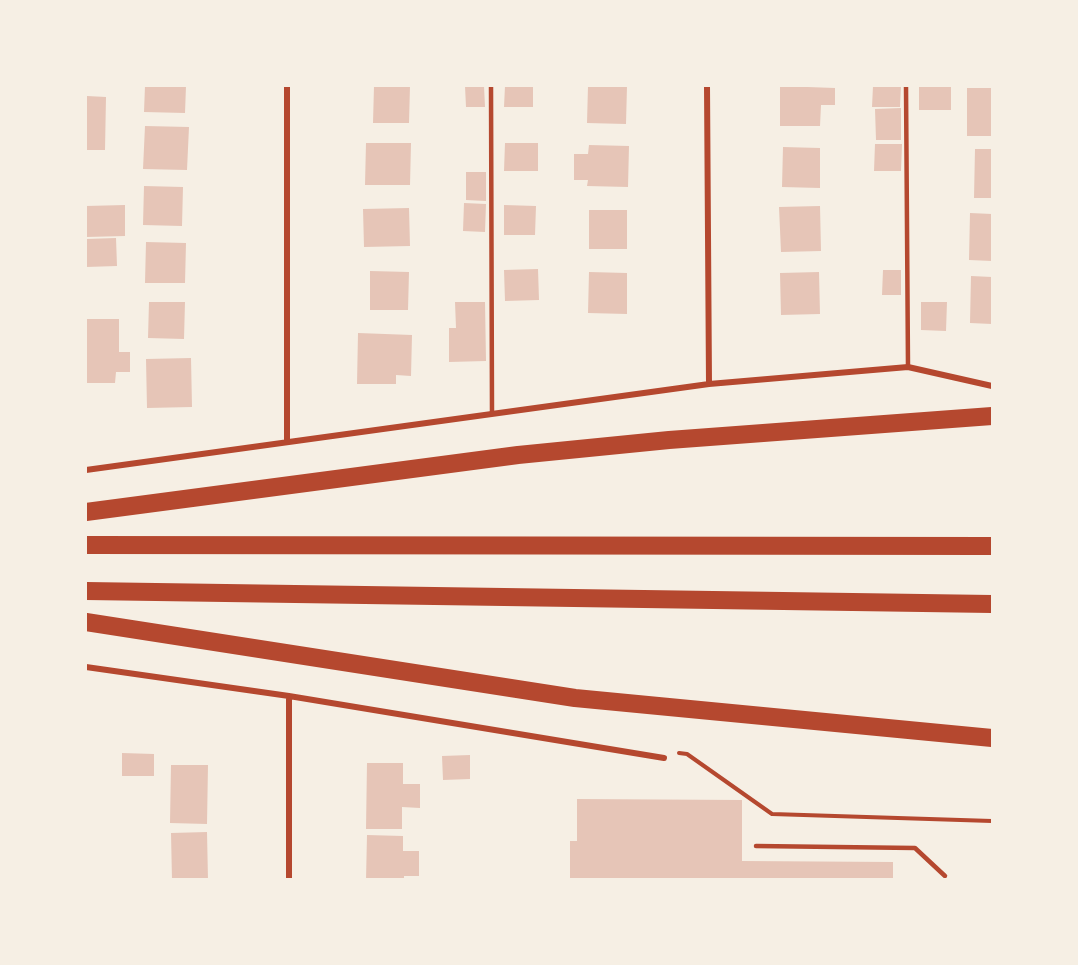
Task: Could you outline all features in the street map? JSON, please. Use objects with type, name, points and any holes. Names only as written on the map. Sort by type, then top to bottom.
[{"type":"highway","points":[[86,512],[518,455],[669,440],[993,416]]},
{"type":"highway","points":[[86,545],[993,546]]},
{"type":"highway","points":[[86,591],[993,604]]},
{"type":"highway","points":[[86,622],[575,698],[993,738]]},
{"type":"street","points":[[287,86],[287,442]]},
{"type":"street","points":[[707,86],[709,384]]},
{"type":"street","points":[[86,471],[709,384],[908,367],[993,386]]},
{"type":"street","points":[[86,667],[289,696],[664,758]]},
{"type":"street","points":[[289,696],[289,879]]},
{"type":"lane","points":[[491,86],[492,414]]},
{"type":"lane","points":[[906,86],[908,367]]},
{"type":"lane","points":[[756,846],[915,848],[945,876]]},
{"type":"path","points":[[670,752],[687,754],[772,813],[993,821]]},
{"type":"building","points":[[145,86],[186,86],[185,113],[144,112]]},
{"type":"building","points":[[374,86],[410,86],[409,123],[373,123]]},
{"type":"building","points":[[465,86],[484,86],[485,107],[466,107]]},
{"type":"building","points":[[505,86],[533,86],[533,107],[504,107]]},
{"type":"building","points":[[588,86],[627,86],[626,124],[587,123]]},
{"type":"building","points":[[780,86],[835,88],[835,105],[821,105],[820,126],[780,126]]},
{"type":"building","points":[[873,86],[901,86],[900,107],[872,107]]},
{"type":"building","points":[[919,86],[951,86],[951,110],[919,110]]},
{"type":"building","points":[[967,88],[992,88],[992,136],[967,136]]},
{"type":"building","points":[[87,96],[106,97],[105,150],[86,150]]},
{"type":"building","points":[[901,108],[901,140],[876,140],[875,109]]},
{"type":"building","points":[[145,126],[189,127],[187,170],[143,169]]},
{"type":"building","points":[[366,143],[411,143],[410,185],[365,185]]},
{"type":"building","points":[[505,143],[538,143],[538,171],[504,171]]},
{"type":"building","points":[[875,144],[902,144],[901,171],[874,171]]},
{"type":"building","points":[[589,145],[629,146],[628,187],[587,186],[588,180],[574,180],[574,154],[588,154]]},
{"type":"building","points":[[783,147],[820,148],[820,188],[782,187]]},
{"type":"building","points":[[975,149],[992,149],[992,198],[974,198]]},
{"type":"building","points":[[466,172],[486,172],[486,201],[466,200]]},
{"type":"building","points":[[144,186],[183,187],[182,226],[143,225]]},
{"type":"building","points":[[464,203],[486,204],[485,232],[463,231]]},
{"type":"building","points":[[125,205],[125,236],[86,237],[86,206]]},
{"type":"building","points":[[504,205],[536,206],[535,235],[504,235]]},
{"type":"building","points":[[820,206],[821,251],[781,252],[779,207]]},
{"type":"building","points":[[409,208],[410,246],[364,247],[363,209]]},
{"type":"building","points":[[589,210],[627,210],[627,249],[589,249]]},
{"type":"building","points":[[970,213],[992,214],[992,261],[969,260]]},
{"type":"building","points":[[116,238],[117,266],[86,267],[86,239]]},
{"type":"building","points":[[146,242],[186,243],[185,283],[145,283]]},
{"type":"building","points":[[538,269],[539,300],[505,301],[504,270]]},
{"type":"building","points":[[883,270],[901,270],[901,295],[882,295]]},
{"type":"building","points":[[370,271],[409,272],[408,310],[370,310]]},
{"type":"building","points":[[589,272],[627,273],[627,314],[588,313]]},
{"type":"building","points":[[819,272],[820,314],[781,315],[780,273]]},
{"type":"building","points":[[971,276],[992,277],[992,324],[970,323]]},
{"type":"building","points":[[149,302],[185,302],[184,339],[148,338]]},
{"type":"building","points":[[455,302],[485,302],[486,361],[449,362],[449,328],[456,328]]},
{"type":"building","points":[[921,302],[947,302],[946,331],[921,330]]},
{"type":"building","points":[[87,319],[119,319],[119,352],[130,352],[130,372],[116,372],[115,383],[86,383]]},
{"type":"building","points":[[358,333],[412,335],[411,376],[396,375],[396,384],[357,384]]},
{"type":"building","points":[[191,358],[192,407],[147,408],[146,359]]},
{"type":"building","points":[[122,753],[154,754],[154,776],[122,776]]},
{"type":"building","points":[[470,755],[470,779],[443,780],[442,756]]},
{"type":"building","points":[[367,763],[403,763],[403,784],[420,784],[420,808],[402,807],[402,829],[366,829]]},
{"type":"building","points":[[171,765],[208,765],[207,824],[170,823]]},
{"type":"building","points":[[577,799],[742,800],[742,861],[893,862],[893,880],[570,880],[570,841],[577,841]]},
{"type":"building","points":[[207,832],[208,880],[172,880],[171,833]]},
{"type":"building","points":[[367,835],[403,836],[403,851],[419,851],[419,876],[404,876],[404,880],[366,880]]}]
